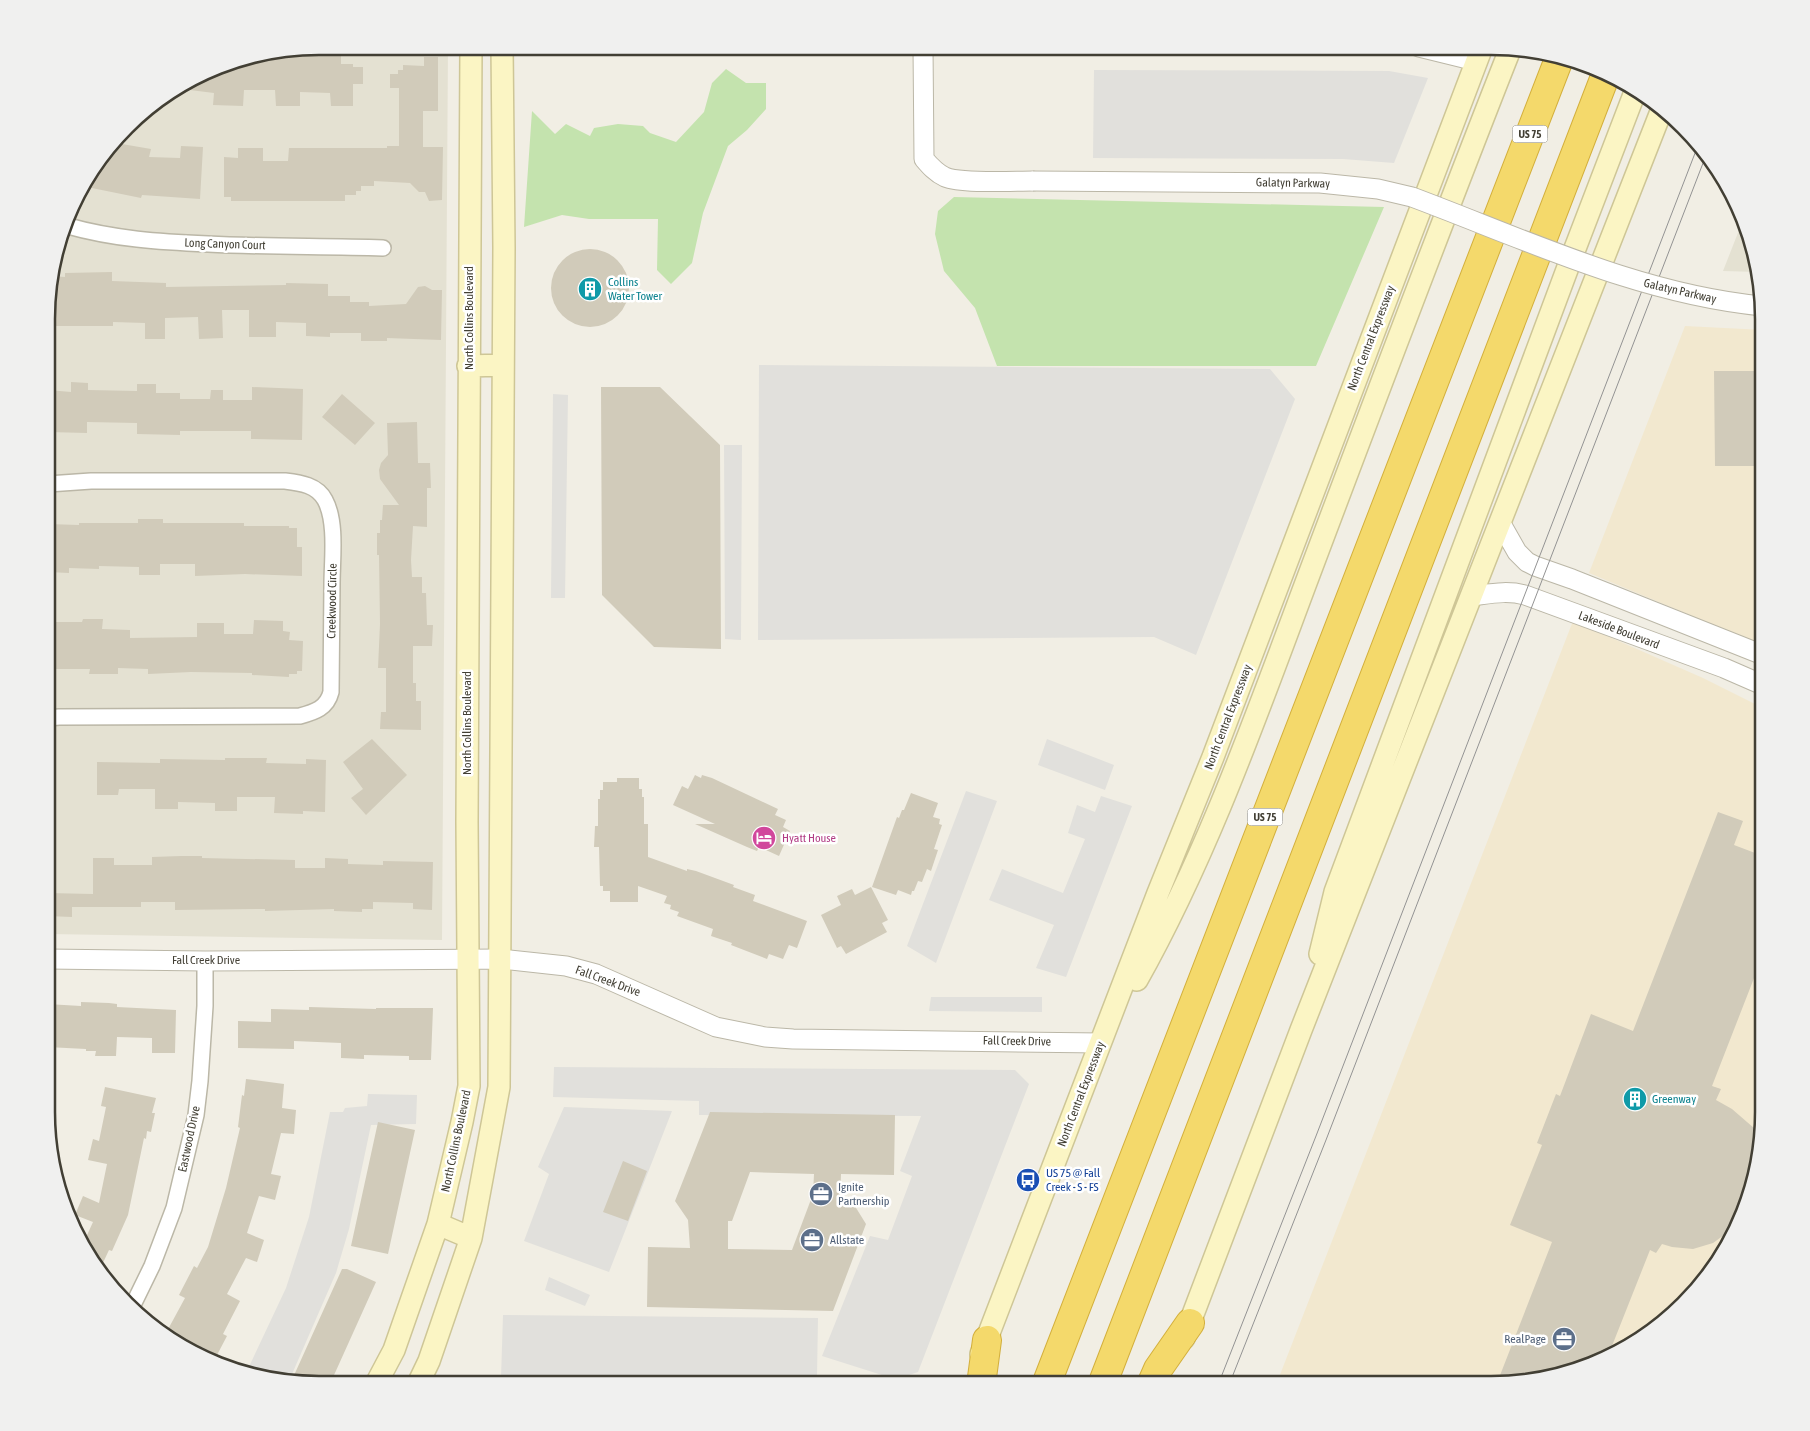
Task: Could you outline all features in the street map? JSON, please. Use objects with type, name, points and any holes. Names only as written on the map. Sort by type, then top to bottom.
[{"type":"highway","name":"US 75","points":[[1049,1376],[1557,64]]},
{"type":"highway","points":[[1105,1376],[1604,80]]},
{"type":"highway","points":[[1155,1376],[1190,1323]]},
{"type":"highway","points":[[982,1376],[987,1340]]},
{"type":"main road","name":"North Collins Boulevard","points":[[380,1376],[394,1350],[438,1224],[469,1086],[468,366],[471,55]]},
{"type":"main road","points":[[422,1376],[429,1361],[472,1238],[499,1087],[504,365],[502,55]]},
{"type":"main road","name":"North Central Expressway","points":[[973,1376],[1220,739],[1479,55]]},
{"type":"main road","points":[[1101,1043],[1163,933],[1229,786],[1447,210],[1508,56]]},
{"type":"main road","points":[[1302,1030],[1335,892],[1633,97]]},
{"type":"main road","points":[[1169,1376],[1302,1030],[1659,116]]},
{"type":"main road","points":[[468,366],[504,365]]},
{"type":"main road","points":[[468,695],[502,696]]},
{"type":"main road","points":[[438,1224],[472,1238]]},
{"type":"street","name":"Galatyn Parkway","points":[[923,55],[924,159],[932,168],[946,177],[974,181],[1336,184],[1378,189],[1412,197],[1607,272],[1676,292],[1754,305]]},
{"type":"street","name":"Long Canyon Court","points":[[72,227],[157,242],[383,248]]},
{"type":"street","name":"Creekwood Circle","points":[[55,484],[91,481],[285,481],[303,484],[314,487],[324,499],[329,510],[332,547],[331,692],[328,702],[312,713],[300,716],[55,718]]},
{"type":"street","points":[[1500,522],[1516,552],[1527,562],[1755,652]]},
{"type":"street","name":"Lakeside Boulevard","points":[[1471,596],[1499,593],[1525,595],[1755,682]]},
{"type":"street","name":"Fall Creek Drive","points":[[55,958],[205,961],[501,959],[566,966],[596,974],[716,1027],[765,1037],[1101,1043]]},
{"type":"street","name":"Eastwood Drive","points":[[135,1301],[152,1266],[174,1208],[196,1115],[204,1015],[205,961]]},
{"type":"shaded area","points":[[319,55],[448,55],[442,940],[55,934],[55,319],[57,285],[64,251],[75,218],[90,187],[110,158],[132,132],[172,100],[202,82],[234,69],[268,60]]},
{"type":"shaded area","points":[[1094,70],[1389,71],[1428,78],[1394,163],[1343,159],[1093,158]]},
{"type":"shaded area","points":[[1739,229],[1751,272],[1723,271]]},
{"type":"shaded area","points":[[1685,326],[1755,330],[1755,645],[1721,628],[1589,573]]},
{"type":"shaded area","points":[[759,365],[1270,369],[1295,399],[1196,655],[1154,637],[758,640]]},
{"type":"shaded area","points":[[553,394],[568,395],[565,598],[551,598]]},
{"type":"shaded area","points":[[724,445],[742,445],[741,640],[725,639]]},
{"type":"shaded area","points":[[1573,621],[1703,678],[1755,704],[1755,1112],[1753,1146],[1746,1180],[1735,1213],[1720,1244],[1710,1259],[1678,1299],[1652,1321],[1608,1349],[1559,1367],[1525,1374],[1491,1376],[1279,1376]]},
{"type":"shaded area","points":[[1047,739],[1114,765],[1105,790],[1038,765]]},
{"type":"shaded area","points":[[966,791],[997,801],[936,963],[907,946]]},
{"type":"shaded area","points":[[1101,796],[1132,806],[1066,977],[1036,968],[1054,925],[989,900],[1002,869],[1063,893],[1085,839],[1068,833],[1077,805],[1095,812]]},
{"type":"shaded area","points":[[931,997],[1042,997],[1042,1012],[929,1011]]},
{"type":"shaded area","points":[[554,1067],[1015,1070],[1029,1084],[918,1372],[906,1376],[885,1376],[822,1356],[870,1236],[888,1240],[912,1176],[900,1171],[921,1116],[699,1115],[699,1101],[553,1097]]},
{"type":"shaded area","points":[[368,1094],[417,1095],[416,1124],[371,1125],[349,1229],[336,1273],[292,1374],[249,1366],[286,1288],[309,1217],[330,1112],[343,1112],[345,1108],[367,1106]]},
{"type":"shaded area","points":[[564,1107],[672,1111],[609,1272],[524,1241],[549,1174],[538,1167]]},
{"type":"shaded area","points":[[549,1277],[590,1295],[585,1306],[545,1290]]},
{"type":"shaded area","points":[[503,1315],[818,1318],[817,1376],[501,1376]]},
{"type":"green space","points":[[726,69],[746,83],[766,83],[766,109],[747,130],[728,146],[703,213],[692,263],[671,284],[657,270],[658,219],[589,219],[562,215],[524,227],[532,111],[555,134],[566,124],[590,136],[594,128],[618,124],[643,126],[650,133],[676,142],[704,112],[712,83]]},
{"type":"green space","points":[[954,197],[1384,207],[1316,366],[997,366],[975,308],[944,271],[935,234],[938,211]]},
{"type":"building","points":[[341,55],[341,64],[353,64],[353,67],[363,67],[363,84],[353,84],[353,106],[331,106],[330,93],[300,92],[300,106],[276,106],[275,90],[244,90],[243,106],[213,105],[214,93],[188,90],[234,69],[285,57]]},
{"type":"building","points":[[424,57],[438,57],[438,111],[423,111],[423,147],[443,147],[442,200],[429,201],[425,192],[419,192],[410,183],[374,181],[374,186],[361,186],[361,191],[356,191],[356,195],[345,195],[345,201],[231,201],[231,197],[224,197],[224,157],[238,158],[238,148],[263,148],[263,161],[288,161],[289,148],[387,148],[387,146],[399,146],[399,88],[390,88],[390,74],[398,74],[398,70],[403,70],[403,65],[424,66]]},
{"type":"building","points":[[122,144],[151,149],[149,157],[180,158],[181,146],[203,147],[200,199],[142,195],[141,198],[90,188]]},
{"type":"building","name":"Collins Water Tower","points":[[590,249],[605,252],[617,261],[626,273],[629,288],[626,303],[617,315],[605,324],[590,327],[575,324],[563,315],[554,303],[551,288],[554,273],[563,261],[575,252]]},
{"type":"building","points":[[112,272],[112,281],[166,283],[166,287],[286,285],[286,283],[328,284],[328,296],[350,296],[350,302],[369,302],[369,306],[406,304],[418,287],[425,286],[432,290],[442,290],[441,340],[387,338],[387,341],[361,341],[361,333],[330,333],[330,337],[306,336],[306,323],[276,322],[276,337],[249,337],[249,310],[222,310],[223,338],[199,339],[198,317],[165,318],[165,339],[145,339],[145,323],[113,322],[113,326],[55,326],[58,277],[65,277],[65,273]]},
{"type":"building","points":[[1714,371],[1755,371],[1755,466],[1715,466]]},
{"type":"building","points":[[71,382],[88,383],[88,390],[137,391],[137,384],[156,384],[156,393],[180,393],[180,399],[210,399],[211,390],[223,390],[223,400],[252,400],[252,387],[303,389],[302,440],[251,439],[251,431],[180,431],[180,435],[137,434],[137,423],[87,422],[87,433],[55,432],[55,391],[71,392]]},
{"type":"building","points":[[601,387],[660,387],[720,445],[721,649],[654,647],[602,595]]},
{"type":"building","points":[[342,394],[375,423],[355,445],[322,417]]},
{"type":"building","points":[[417,422],[418,463],[430,463],[431,488],[427,488],[427,527],[413,526],[412,577],[422,577],[422,593],[426,593],[427,625],[433,625],[432,646],[413,646],[413,683],[416,683],[416,701],[421,701],[421,730],[380,729],[381,712],[386,712],[386,668],[378,668],[380,624],[377,533],[380,533],[383,505],[399,505],[380,479],[379,470],[381,463],[388,455],[387,423]]},
{"type":"building","points":[[138,519],[163,519],[163,523],[244,523],[244,526],[289,526],[289,528],[297,528],[297,547],[302,547],[302,576],[245,574],[195,576],[195,564],[160,564],[160,575],[139,575],[139,567],[99,566],[99,569],[69,568],[69,573],[55,572],[55,524],[138,523]]},
{"type":"building","points":[[83,619],[103,619],[102,629],[130,630],[130,638],[197,637],[197,623],[224,623],[224,634],[253,634],[254,620],[283,621],[283,631],[290,632],[289,640],[303,641],[302,671],[297,671],[297,674],[289,674],[289,677],[252,675],[252,673],[191,672],[148,674],[148,669],[118,668],[118,674],[89,674],[90,669],[55,669],[55,622],[82,622]]},
{"type":"building","points":[[372,739],[407,775],[366,815],[351,798],[363,789],[343,762]]},
{"type":"building","points":[[225,758],[267,758],[266,763],[306,764],[306,759],[326,760],[325,812],[303,811],[303,814],[274,813],[275,797],[237,797],[237,811],[215,811],[215,803],[178,802],[178,809],[155,809],[155,789],[119,789],[118,795],[97,795],[97,762],[160,763],[160,759],[225,760]]},
{"type":"building","points":[[695,775],[701,778],[702,775],[712,778],[778,809],[775,815],[786,820],[783,827],[790,831],[779,856],[759,847],[757,851],[695,824],[715,824],[673,805],[682,786],[688,789]]},
{"type":"building","points":[[617,778],[639,778],[639,789],[642,789],[642,797],[644,797],[644,824],[648,824],[648,857],[687,871],[687,869],[696,871],[734,885],[733,887],[755,895],[753,901],[807,921],[797,948],[789,945],[783,959],[769,954],[767,959],[731,945],[732,943],[711,936],[713,929],[677,916],[679,912],[670,909],[671,905],[664,903],[667,896],[638,886],[638,902],[610,902],[610,891],[603,891],[603,886],[600,886],[599,847],[594,847],[595,826],[598,826],[598,799],[600,799],[600,790],[603,790],[603,782],[617,782]]},
{"type":"building","points":[[911,793],[938,803],[933,817],[940,819],[939,824],[942,825],[934,849],[938,850],[931,871],[927,869],[922,882],[918,881],[911,895],[898,890],[896,895],[872,887],[897,817],[899,818],[902,810],[904,810]]},
{"type":"building","name":"Greenway","points":[[1718,812],[1743,821],[1734,845],[1755,853],[1755,976],[1712,1086],[1721,1089],[1716,1100],[1732,1109],[1754,1128],[1753,1146],[1746,1180],[1728,1229],[1725,1234],[1713,1243],[1693,1249],[1662,1244],[1656,1253],[1650,1250],[1612,1347],[1559,1367],[1525,1374],[1500,1375],[1552,1242],[1510,1225],[1542,1145],[1537,1143],[1556,1094],[1560,1096],[1591,1014],[1633,1031]]},
{"type":"building","points":[[202,856],[202,858],[295,860],[295,868],[325,868],[325,858],[348,859],[348,864],[383,865],[383,861],[433,862],[432,910],[413,909],[413,903],[373,902],[373,909],[362,909],[362,912],[334,911],[334,909],[265,911],[265,909],[175,910],[175,902],[141,902],[141,907],[72,907],[72,917],[55,916],[55,893],[93,894],[93,858],[114,858],[114,865],[152,865],[152,857]]},
{"type":"building","points":[[871,887],[888,920],[882,923],[887,932],[846,954],[841,946],[837,948],[821,915],[841,905],[837,896],[852,889],[855,895]]},
{"type":"building","points":[[81,1002],[109,1003],[117,1004],[117,1007],[176,1010],[175,1053],[152,1053],[152,1038],[117,1037],[116,1056],[95,1056],[96,1051],[55,1047],[55,1004],[81,1006]]},
{"type":"building","points":[[309,1007],[433,1008],[431,1060],[409,1060],[409,1056],[364,1055],[364,1059],[341,1058],[341,1043],[294,1041],[294,1049],[238,1048],[238,1021],[271,1022],[271,1009],[309,1010]]},
{"type":"building","points":[[246,1079],[284,1084],[282,1108],[296,1110],[294,1134],[281,1133],[271,1174],[281,1176],[275,1200],[259,1196],[247,1233],[264,1240],[257,1262],[246,1258],[227,1294],[240,1301],[223,1334],[227,1336],[217,1355],[187,1341],[168,1328],[185,1298],[179,1295],[194,1266],[197,1268],[208,1247],[226,1188],[240,1128],[238,1127],[242,1095],[244,1096]]},
{"type":"building","points":[[105,1087],[156,1098],[152,1113],[155,1113],[151,1132],[147,1131],[146,1139],[144,1138],[128,1215],[112,1251],[109,1250],[103,1263],[86,1237],[93,1222],[75,1214],[83,1196],[99,1203],[107,1164],[88,1160],[93,1139],[99,1141],[106,1107],[101,1106]]},
{"type":"building","points":[[710,1112],[895,1115],[894,1175],[841,1174],[840,1202],[853,1203],[866,1224],[833,1311],[647,1307],[648,1247],[690,1248],[688,1220],[675,1201]],"holes":[[[750,1172],[814,1174],[813,1194],[792,1250],[728,1249],[728,1221],[732,1221]]]},
{"type":"building","points":[[378,1122],[415,1130],[388,1254],[351,1246]]},
{"type":"building","points":[[623,1161],[647,1171],[628,1221],[603,1212]]},
{"type":"building","points":[[342,1269],[347,1269],[376,1282],[334,1376],[294,1375]]},
{"type":"tram line","points":[[1222,1376],[1695,152]]},
{"type":"tram line","points":[[1233,1376],[1326,1140],[1703,163]]},
{"type":"place","name":"Collins Water Tower","points":[[590,289]]},
{"type":"place","name":"Hyatt House","points":[[764,838]]},
{"type":"place","name":"Greenway","points":[[1635,1099]]},
{"type":"place","name":"US 75 @ Fall Creek - S - FS","points":[[1028,1180]]},
{"type":"place","name":"Ignite Partnership","points":[[821,1194]]},
{"type":"place","name":"Allstate","points":[[812,1240]]},
{"type":"place","name":"RealPage","points":[[1564,1339]]}]
